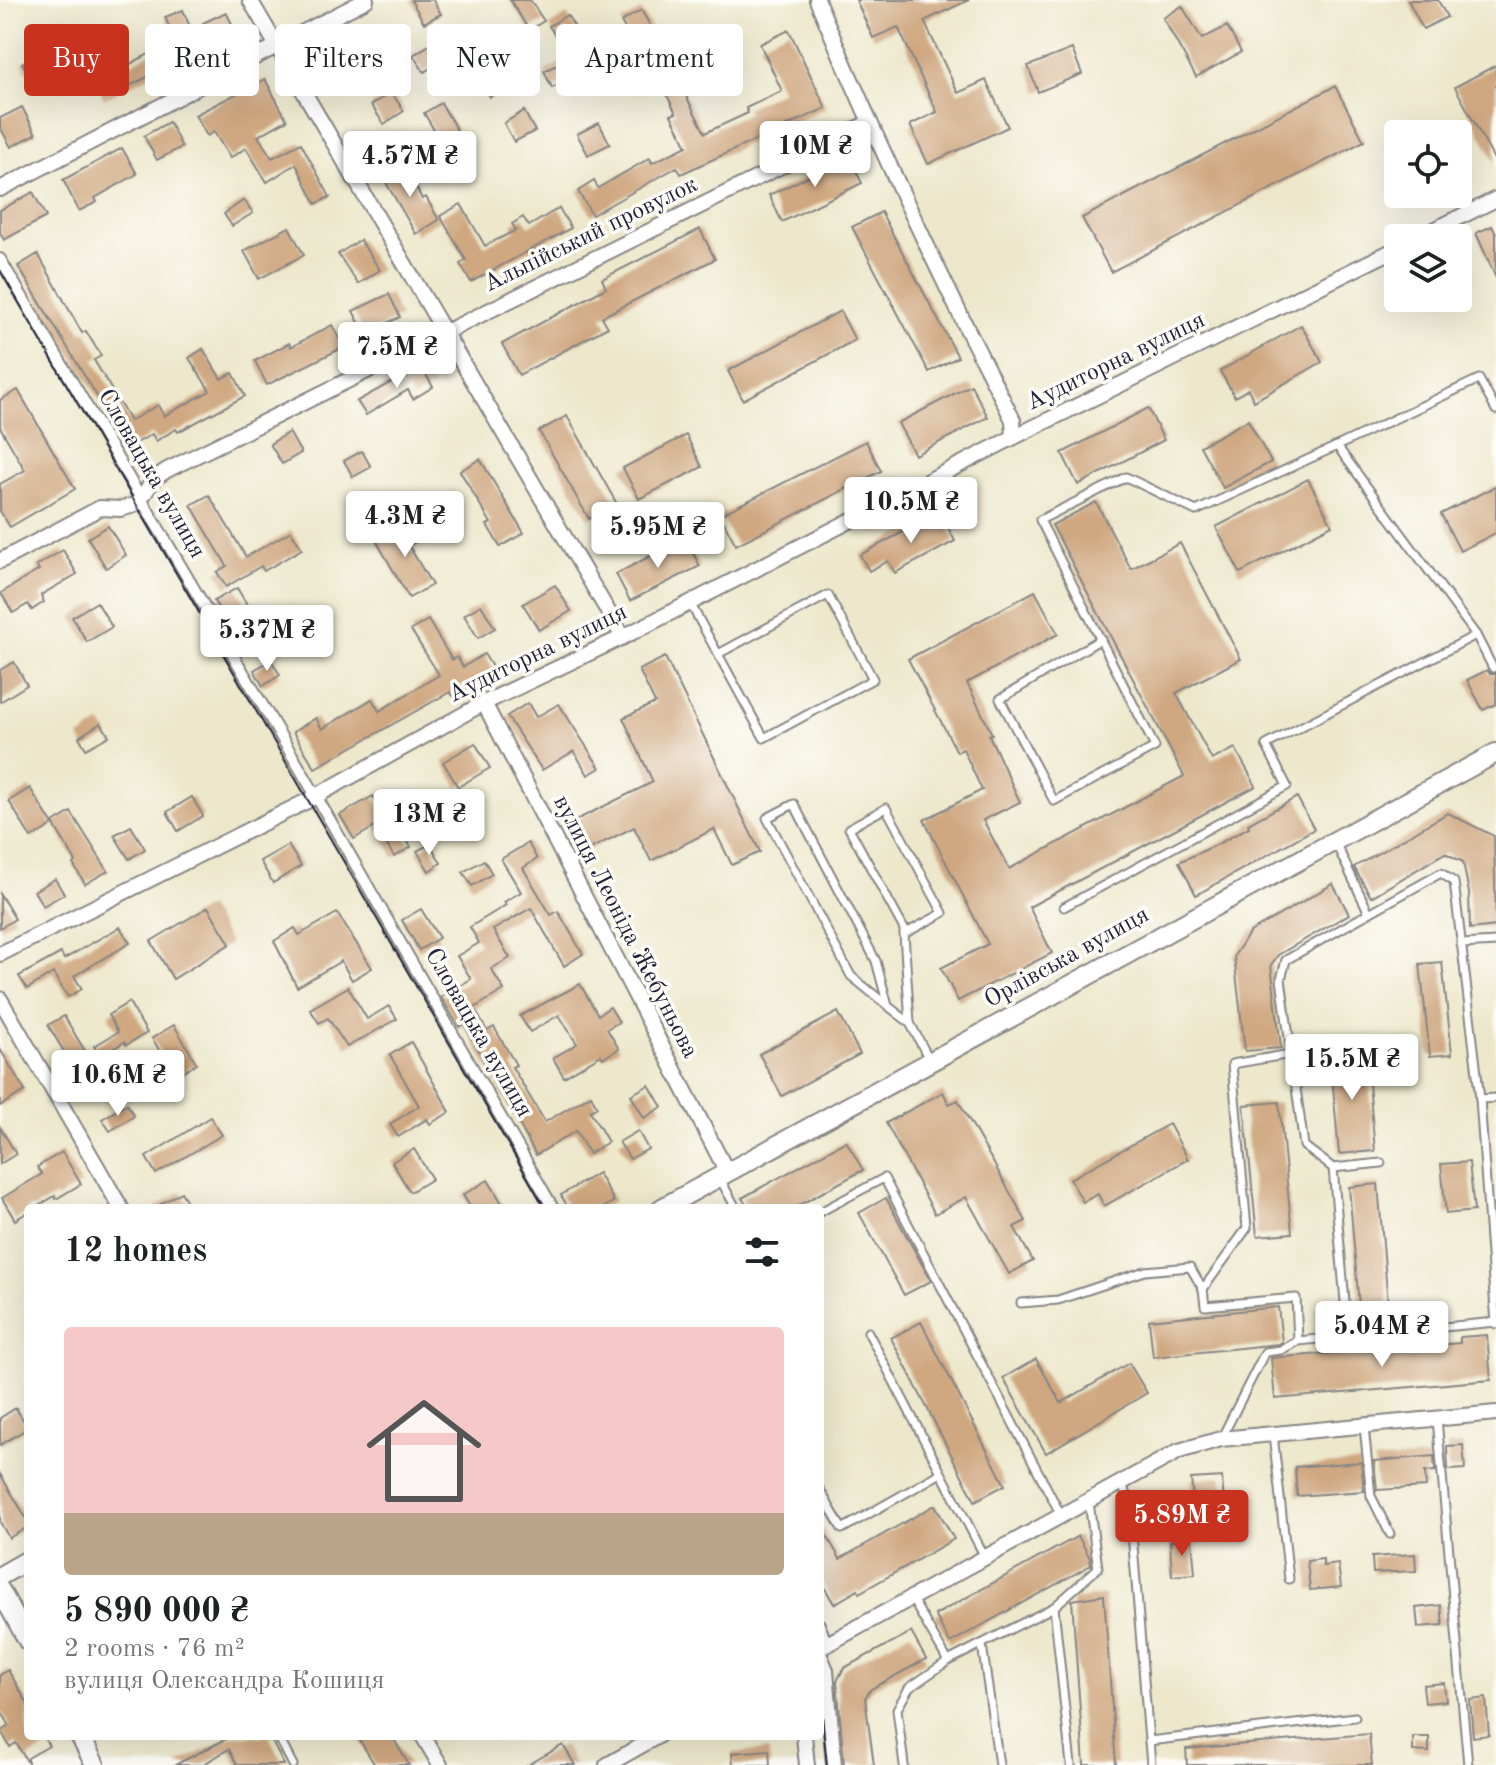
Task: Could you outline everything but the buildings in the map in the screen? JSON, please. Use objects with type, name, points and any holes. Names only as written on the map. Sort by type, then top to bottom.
[{"type":"street","points":[[250,0],[275,44]]},
{"type":"street","points":[[319,24],[366,0]]},
{"type":"street","points":[[817,0],[868,123],[943,284],[1013,420],[1014,437]]},
{"type":"street","points":[[0,189],[275,47]]},
{"type":"street","points":[[306,96],[623,637]]},
{"type":"street","name":"Альпійський провулок","points":[[140,501],[155,478],[167,470],[868,123]]},
{"type":"street","points":[[1449,224],[1494,204]]},
{"type":"street","name":"Аудиторна вулиця","points":[[0,954],[316,796],[484,703],[623,637],[1014,437],[1384,255]]},
{"type":"street","name":"Словацька вулиця","points":[[0,259],[316,796],[551,1204]]},
{"type":"street","points":[[0,561],[100,508],[130,508],[140,501]]},
{"type":"street","name":"вулиця Леоніда Жебуньова","points":[[484,703],[723,1174]]},
{"type":"street","name":"Орлівська вулиця","points":[[669,1204],[1496,753]]},
{"type":"street","points":[[0,999],[119,1204]]},
{"type":"street","points":[[824,1648],[1179,1451],[1221,1439],[1496,1413]]},
{"type":"street","points":[[0,1576],[24,1562]]},
{"type":"street","points":[[0,1590],[24,1634]]},
{"type":"street","points":[[824,1656],[834,1765]]},
{"type":"street","points":[[82,1740],[95,1765]]},
{"type":"street","points":[[425,1740],[440,1765]]},
{"type":"street","points":[[607,1765],[651,1740]]},
{"type":"street","points":[[804,1740],[807,1765]]},
{"type":"lane","points":[[1101,639],[1000,699],[1054,801],[1155,747],[1101,639],[1040,520],[1126,477],[1196,511],[1479,379],[1496,410]]},
{"type":"lane","points":[[1337,446],[1476,635],[1493,668]]},
{"type":"lane","points":[[690,603],[764,738],[873,679],[828,595],[718,654]]},
{"type":"lane","points":[[1064,907],[1287,786],[1266,745],[1476,635]]},
{"type":"lane","points":[[888,1006],[876,961],[794,804],[767,818],[851,976],[888,1006],[910,1023]]},
{"type":"lane","points":[[904,934],[943,913],[886,808],[849,828],[904,934],[910,1023],[930,1061]]},
{"type":"lane","points":[[1334,840],[1369,913]]},
{"type":"lane","points":[[1221,1439],[1265,1352],[1281,1350],[1298,1341],[1496,1323],[1480,1099],[1454,882],[1441,873],[1286,960],[1281,979],[1304,1146],[1333,1168],[1381,1163]]},
{"type":"lane","points":[[1461,944],[1496,942]]},
{"type":"lane","points":[[1203,1289],[1247,1228],[1232,1064],[1291,1054]]},
{"type":"lane","points":[[1480,1099],[1496,1098]]},
{"type":"lane","points":[[1333,1168],[1348,1335]]},
{"type":"lane","points":[[723,1174],[734,1204]]},
{"type":"lane","points":[[824,1210],[884,1178],[1062,1517]]},
{"type":"lane","points":[[1021,1303],[1058,1300],[1145,1271],[1190,1267],[1203,1289],[1205,1306],[1296,1298],[1298,1341]]},
{"type":"lane","points":[[868,1332],[985,1559]]},
{"type":"lane","points":[[1437,1419],[1468,1765]]},
{"type":"lane","points":[[1364,1426],[1371,1496],[1390,1534]]},
{"type":"lane","points":[[1273,1434],[1289,1579]]},
{"type":"lane","points":[[824,1497],[842,1529],[941,1473]]},
{"type":"lane","points":[[1122,1482],[1130,1509],[1151,1765]]},
{"type":"lane","points":[[904,1765],[897,1709],[909,1688],[948,1661],[1054,1607],[1098,1568],[1089,1502]]},
{"type":"lane","points":[[912,1599],[948,1661]]},
{"type":"lane","points":[[1054,1607],[1071,1765]]},
{"type":"lane","points":[[982,1644],[999,1765]]},
{"type":"lane","points":[[1149,1741],[1355,1717]]},
{"type":"lane","points":[[280,1740],[293,1765]]},
{"type":"tram line","points":[[0,270],[543,1204]]},
{"type":"tram line","points":[[824,1735],[827,1765]]}]
